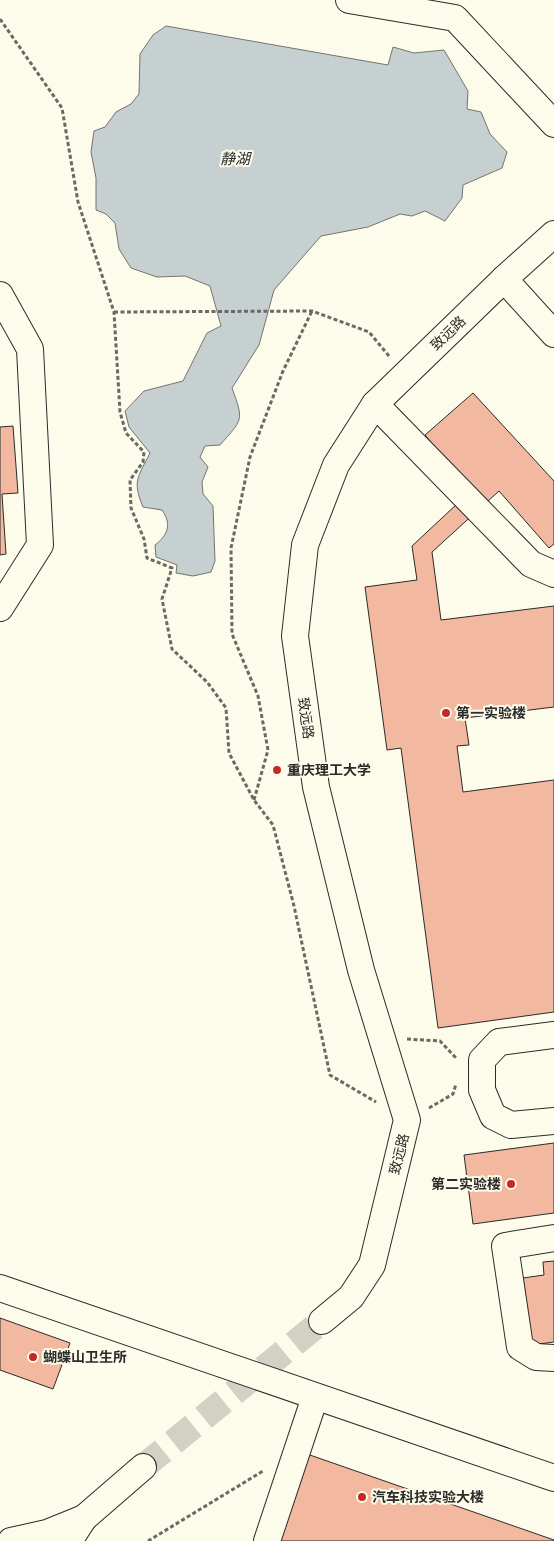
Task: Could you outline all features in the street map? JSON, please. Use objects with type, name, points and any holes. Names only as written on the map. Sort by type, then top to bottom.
[{"type":"street","points":[[349,0],[456,18],[554,124]]},
{"type":"street","name":"致远路","points":[[322,1321],[351,1297],[372,1264],[415,1116],[361,970],[316,787],[294,636],[305,545],[336,465],[375,404],[504,279],[554,234]]},
{"type":"street","points":[[504,279],[554,334]]},
{"type":"street","points":[[0,295],[30,349],[40,545],[0,608]]},
{"type":"street","points":[[375,404],[531,564],[554,574]]},
{"type":"street","points":[[554,1034],[499,1042],[482,1060],[482,1090],[493,1116],[511,1125],[554,1121]]},
{"type":"street","points":[[554,1238],[505,1246],[520,1347],[536,1357],[554,1358]]},
{"type":"street","points":[[0,1288],[554,1478]]},
{"type":"street","points":[[267,1541],[315,1397]]},
{"type":"street","points":[[69,1541],[84,1518],[143,1467]]},
{"type":"street","points":[[12,1541],[47,1532],[84,1518]]},
{"type":"path","points":[[0,19],[62,108],[78,202],[114,312],[120,412],[126,433],[144,452],[143,462],[130,480],[131,508],[144,539],[147,558],[172,568],[162,599],[172,649],[207,682],[226,708],[229,754],[254,800],[273,825],[294,906],[330,1075],[415,1116],[453,1094],[457,1079]]},
{"type":"path","points":[[114,312],[312,311],[369,332],[404,374]]},
{"type":"path","points":[[254,800],[268,750],[258,696],[232,634],[231,548],[250,457],[283,371],[312,311]]},
{"type":"path","points":[[405,1040],[412,1038],[440,1041],[461,1064]]},
{"type":"path","points":[[148,1541],[260,1473]]},
{"type":"water","name":"静湖","points":[[166,26],[388,65],[393,47],[414,53],[444,50],[468,91],[467,109],[481,112],[490,134],[507,152],[502,168],[463,185],[462,198],[445,221],[425,211],[412,216],[400,214],[368,227],[321,236],[274,290],[259,345],[232,388],[240,414],[237,424],[220,445],[205,446],[200,457],[208,467],[202,482],[203,494],[213,506],[215,561],[211,572],[193,576],[176,573],[177,565],[156,557],[155,545],[166,533],[167,520],[162,510],[143,507],[137,485],[142,468],[150,453],[129,427],[125,411],[144,391],[183,381],[207,333],[221,326],[210,286],[185,276],[157,277],[131,268],[119,249],[115,223],[106,214],[96,210],[96,178],[91,152],[94,131],[105,127],[116,112],[131,104],[139,94],[140,54],[153,35]]},
{"type":"building","name":"第一实验楼","points":[[473,393],[554,481],[554,544],[549,548],[499,491],[432,552],[441,620],[554,606],[554,707],[465,718],[469,745],[457,746],[463,792],[554,780],[554,1012],[438,1028],[401,748],[387,750],[365,587],[417,580],[412,546],[472,490],[425,435]]},
{"type":"building","points":[[13,426],[18,493],[2,494],[6,554],[0,555],[0,427]]},
{"type":"building","name":"第二实验楼","points":[[554,1143],[554,1213],[473,1224],[464,1155]]},
{"type":"building","points":[[554,1261],[554,1342],[532,1345],[523,1278],[544,1275],[543,1262]]},
{"type":"building","name":"蝴蝶山卫生所","points":[[0,1318],[70,1343],[53,1389],[0,1370]]},
{"type":"building","name":"汽车科技实验大楼","points":[[307,1454],[554,1540],[554,1541],[277,1541]]},
{"type":"tunnel","points":[[143,1467],[322,1321]]},
{"type":"place","name":"第一实验楼","points":[[446,713]]},
{"type":"place","name":"重庆理工大学","points":[[277,770]]},
{"type":"place","name":"第二实验楼","points":[[511,1184]]},
{"type":"place","name":"蝴蝶山卫生所","points":[[33,1357]]},
{"type":"place","name":"汽车科技实验大楼","points":[[362,1497]]}]
